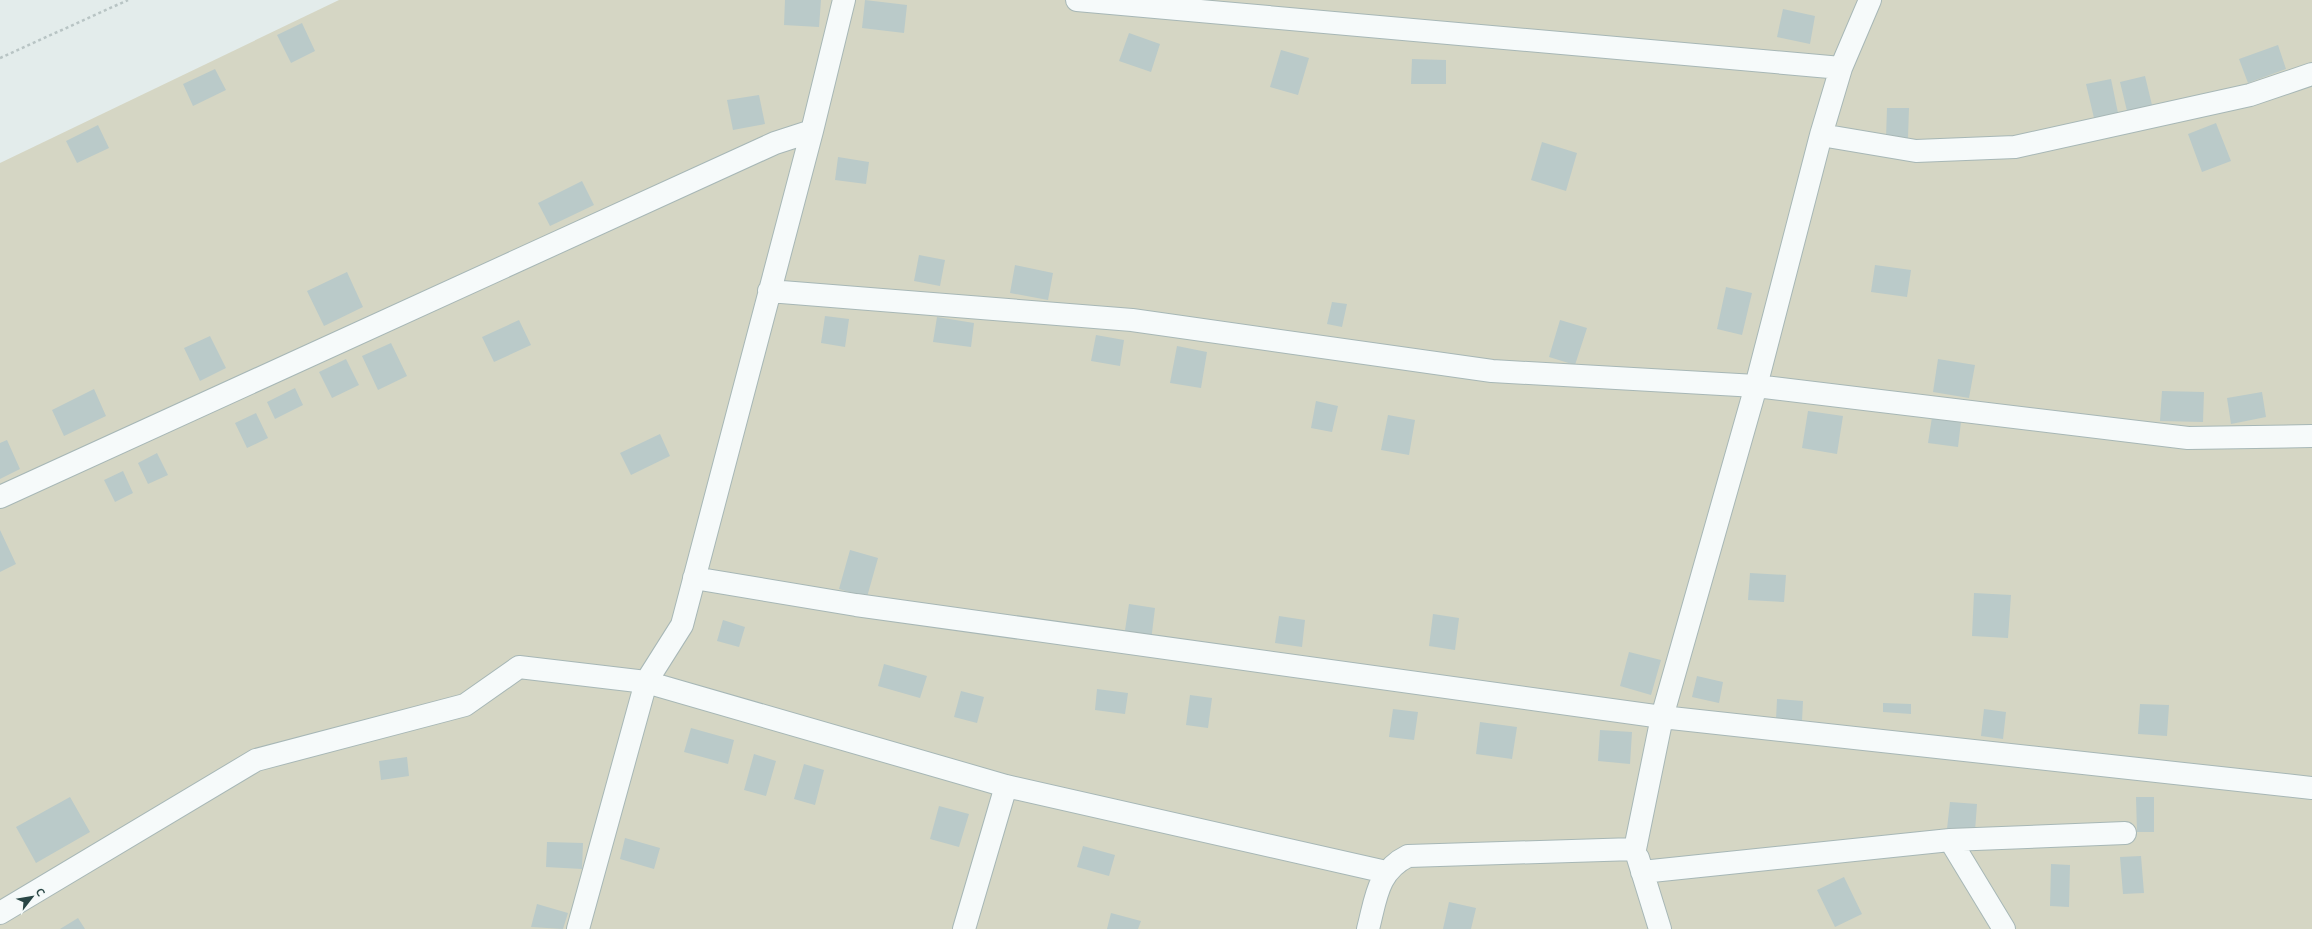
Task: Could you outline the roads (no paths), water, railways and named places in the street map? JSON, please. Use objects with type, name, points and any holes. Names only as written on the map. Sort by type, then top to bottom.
[{"type":"street","points":[[578,929],[646,682],[682,625],[812,132],[844,0]]},
{"type":"street","points":[[1077,0],[1841,68]]},
{"type":"street","points":[[1660,929],[1635,849],[1662,717],[1756,386],[1821,135],[1841,68],[1870,0]]},
{"type":"street","points":[[1821,135],[1916,151],[2015,147],[2250,95],[2312,74]]},
{"type":"street","points":[[0,497],[775,143],[812,132]]},
{"type":"street","points":[[769,291],[1132,320],[1492,370],[1756,386],[2188,438],[2312,436]]},
{"type":"street","points":[[694,578],[863,606],[1662,717],[2312,788]]},
{"type":"street","points":[[0,913],[256,760],[465,705],[519,667],[646,682],[1006,786],[1386,872]]},
{"type":"street","points":[[964,929],[1006,786]]},
{"type":"street","points":[[1642,872],[1950,840],[2126,833]]},
{"type":"street","points":[[1950,840],[2004,929]]},
{"type":"street","points":[[1368,929],[1378,890],[1386,872],[1396,862],[1408,856],[1635,849]]}]
